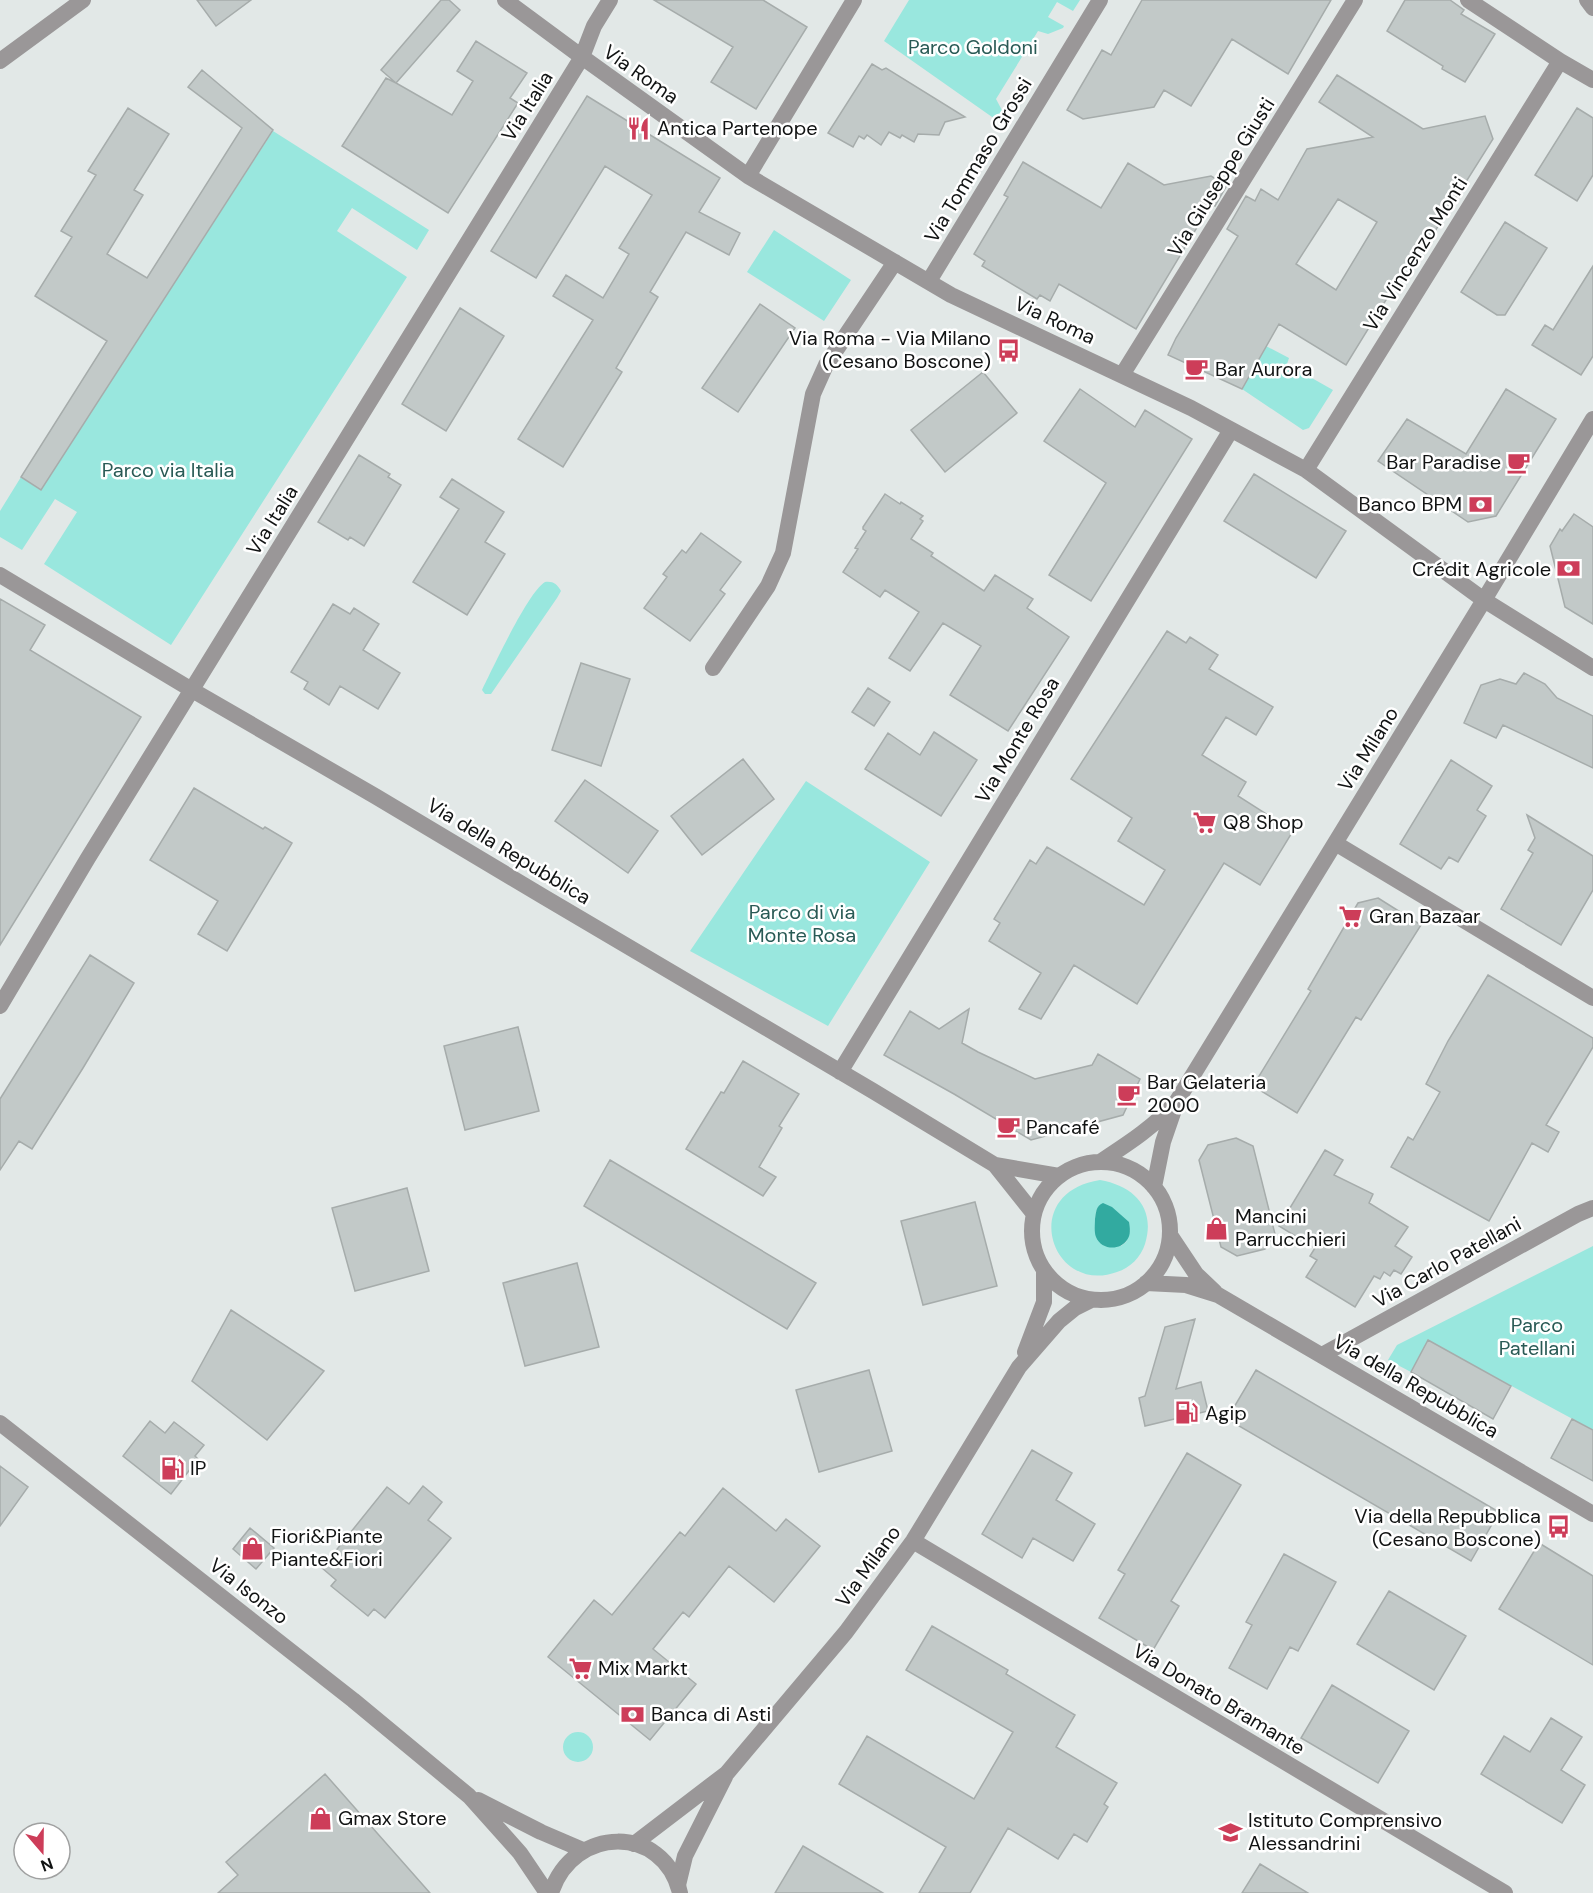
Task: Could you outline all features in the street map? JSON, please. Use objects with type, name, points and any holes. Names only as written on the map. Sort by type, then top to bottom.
[{"type":"street","points":[[0,61],[83,0]]},
{"type":"street","name":"Via Roma","points":[[504,0],[748,176],[951,295],[1122,375],[1305,470],[1484,600],[1593,668]]},
{"type":"street","name":"Via Italia","points":[[0,1006],[88,858],[582,57],[594,26],[610,0]]},
{"type":"street","points":[[748,176],[854,0]]},
{"type":"street","name":"Via Tommaso Grossi","points":[[929,281],[1100,0]]},
{"type":"street","name":"Via Giuseppe Giusti","points":[[1122,375],[1355,0]]},
{"type":"street","points":[[1468,0],[1593,80]]},
{"type":"street","points":[[1587,0],[1593,8]]},
{"type":"street","name":"Via Vincenzo Monti","points":[[1305,470],[1560,61]]},
{"type":"street","points":[[713,668],[768,586],[783,553],[813,394],[820,377],[826,364],[895,262]]},
{"type":"street","name":"Via Milano","points":[[1100,1162],[1146,1131],[1177,1101],[1593,419]]},
{"type":"street","name":"Via Monte Rosa","points":[[840,1072],[1231,430]]},
{"type":"street","name":"Via della Repubblica","points":[[0,575],[995,1165],[1034,1214]]},
{"type":"street","points":[[1335,843],[1593,998]]},
{"type":"street","name":"Via Milano","points":[[1154,1187],[1163,1142],[1177,1101]]},
{"type":"street","points":[[1100,1162],[1116,1163],[1130,1168],[1154,1187],[1164,1201],[1169,1218],[1170,1235],[1163,1262],[1146,1283],[1120,1298],[1091,1300],[1077,1297],[1053,1281],[1035,1253],[1031,1233],[1039,1199],[1048,1186],[1059,1176],[1079,1166],[1100,1162]]},
{"type":"street","name":"Via della Repubblica","points":[[995,1165],[1059,1176]]},
{"type":"street","name":"Via Carlo Patellani","points":[[1322,1355],[1578,1214],[1593,1208]]},
{"type":"street","name":"Via della Repubblica","points":[[1170,1235],[1196,1274],[1218,1295]]},
{"type":"street","name":"Via Milano","points":[[634,1844],[727,1773],[846,1632],[913,1541],[1019,1366],[1044,1302],[1044,1270]]},
{"type":"street","name":"Via della Repubblica","points":[[1146,1283],[1186,1285],[1218,1295],[1593,1514]]},
{"type":"street","name":"Via Milano","points":[[1019,1366],[1059,1321],[1075,1308],[1091,1300]]},
{"type":"street","name":"Via Isonzo","points":[[0,1423],[353,1700],[469,1796],[520,1853],[549,1893]]},
{"type":"street","name":"Via Donato Bramante","points":[[913,1541],[1505,1893]]},
{"type":"street","name":"Via Milano","points":[[679,1889],[685,1856],[727,1773]]},
{"type":"street","name":"Via Isonzo","points":[[469,1796],[583,1850]]},
{"type":"street","points":[[549,1893],[556,1878],[568,1862],[583,1850],[608,1842],[634,1844],[648,1850],[661,1859],[671,1871],[679,1889]]},
{"type":"green space","name":"Parco Goldoni","points":[[909,0],[1080,0],[1073,11],[1057,2],[1048,17],[1064,26],[1063,28],[1048,34],[1038,31],[996,99],[1004,114],[1002,124],[884,41]]},
{"type":"green space","name":"Parco via Italia","points":[[273,131],[429,230],[417,250],[352,208],[337,231],[407,277],[171,645],[44,564],[77,512],[55,499],[22,550],[0,537],[0,511],[21,477],[40,490]]},
{"type":"green space","points":[[774,230],[851,280],[824,321],[747,272]]},
{"type":"green space","points":[[1266,346],[1289,358],[1287,364],[1333,390],[1309,428],[1303,430],[1242,389]]},
{"type":"green space","points":[[545,582],[558,586],[561,591],[491,694],[485,694],[482,690],[511,632],[530,600]]},
{"type":"green space","name":"Parco di via Monte Rosa","points":[[806,781],[930,862],[828,1026],[690,951]]},
{"type":"green space","points":[[1100,1180],[1112,1183],[1132,1193],[1145,1210],[1148,1231],[1145,1244],[1141,1253],[1126,1268],[1117,1272],[1094,1275],[1075,1270],[1061,1257],[1053,1240],[1052,1221],[1058,1203],[1074,1189]],"holes":[[[1096,1211],[1130,1230],[1126,1242],[1121,1246],[1095,1231]]]},
{"type":"green space","name":"Parco Patellani","points":[[1593,1246],[1593,1430],[1428,1341],[1411,1372],[1388,1360],[1397,1345]]},
{"type":"green space","points":[[578,1732],[589,1736],[593,1747],[589,1758],[578,1762],[567,1758],[563,1747],[567,1736]]},
{"type":"shaded area","points":[[1103,1203],[1112,1207],[1129,1222],[1129,1236],[1120,1246],[1106,1247],[1096,1237],[1096,1212]]},
{"type":"building","points":[[197,0],[251,0],[216,26]]},
{"type":"building","points":[[441,0],[449,0],[460,10],[396,83],[381,70]]},
{"type":"building","points":[[654,0],[763,0],[807,27],[756,109],[711,82],[733,47]]},
{"type":"building","points":[[1142,0],[1331,0],[1288,74],[1232,39],[1191,106],[1164,90],[1154,107],[1083,119],[1067,110],[1102,50],[1111,55]]},
{"type":"building","points":[[1405,0],[1450,0],[1464,10],[1461,14],[1495,34],[1465,82],[1387,31]]},
{"type":"building","points":[[476,41],[527,73],[510,98],[518,103],[448,213],[342,146],[386,78],[452,115],[473,81],[457,71]]},
{"type":"building","points":[[872,64],[882,70],[886,68],[965,117],[945,122],[939,135],[918,134],[914,142],[902,135],[900,138],[889,132],[881,145],[867,135],[864,139],[859,136],[853,147],[828,133]]},
{"type":"building","points":[[202,70],[273,130],[41,490],[21,477],[107,341],[35,296],[72,237],[61,231],[96,175],[88,171],[128,108],[169,134],[134,190],[143,195],[107,254],[147,278],[242,128],[188,87]]},
{"type":"building","points":[[1337,75],[1423,129],[1485,116],[1493,139],[1425,247],[1421,243],[1346,365],[1279,324],[1242,389],[1168,355],[1238,236],[1227,229],[1246,196],[1255,201],[1261,189],[1278,200],[1307,149],[1373,137],[1319,102]],"holes":[[[1338,199],[1377,222],[1336,290],[1296,264]]]},
{"type":"building","points":[[587,96],[720,178],[699,212],[740,233],[729,255],[686,232],[650,292],[658,297],[616,368],[622,372],[563,467],[518,439],[593,320],[553,296],[566,275],[603,298],[629,254],[619,248],[652,195],[605,166],[536,278],[491,251]]},
{"type":"building","points":[[1577,108],[1593,118],[1593,175],[1577,201],[1535,175]]},
{"type":"building","points":[[1023,162],[1101,208],[1128,163],[1164,185],[1211,176],[1227,185],[1215,206],[1211,204],[1136,329],[1059,284],[1050,301],[1040,295],[1037,299],[982,266],[985,261],[974,254],[1008,197],[1004,195]]},
{"type":"building","points":[[1505,222],[1547,248],[1505,315],[1497,315],[1461,292]]},
{"type":"building","points":[[1593,266],[1593,356],[1581,375],[1532,345],[1545,325],[1553,330]]},
{"type":"building","points":[[760,304],[795,328],[738,412],[702,388]]},
{"type":"building","points":[[460,308],[504,336],[446,431],[402,404]]},
{"type":"building","points":[[983,372],[1017,413],[945,472],[911,430]]},
{"type":"building","points":[[1080,389],[1135,427],[1145,410],[1192,439],[1091,601],[1049,575],[1106,483],[1044,441]]},
{"type":"building","points":[[1506,389],[1556,419],[1496,516],[1468,522],[1378,461],[1407,419],[1466,454]]},
{"type":"building","points":[[359,455],[390,474],[388,477],[401,485],[364,546],[350,537],[348,540],[318,522]]},
{"type":"building","points":[[1254,474],[1346,531],[1316,578],[1224,521]]},
{"type":"building","points":[[452,479],[504,512],[485,542],[505,554],[467,615],[413,582],[459,509],[440,497]]},
{"type":"building","points":[[885,494],[923,516],[920,519],[923,521],[911,539],[933,553],[931,556],[984,591],[995,575],[1033,599],[1027,608],[1069,637],[1008,731],[950,695],[981,646],[943,623],[910,671],[889,658],[919,612],[885,590],[880,597],[843,572],[858,549],[855,548],[866,531],[863,527]]},
{"type":"building","points":[[1574,514],[1593,527],[1593,624],[1565,607],[1550,546],[1560,529],[1562,531]]},
{"type":"building","points":[[701,533],[741,562],[720,590],[725,594],[690,641],[644,608],[667,577],[663,574],[682,550],[686,553]]},
{"type":"building","points":[[0,599],[45,625],[30,650],[141,717],[0,945]]},
{"type":"building","points":[[333,604],[350,614],[354,608],[379,624],[363,650],[400,673],[378,709],[340,686],[329,705],[304,689],[308,682],[291,672]]},
{"type":"building","points":[[1167,631],[1186,643],[1190,637],[1218,655],[1209,669],[1273,707],[1256,735],[1226,717],[1202,755],[1246,782],[1238,796],[1293,831],[1260,885],[1224,863],[1137,1004],[1074,965],[1041,1019],[1019,1009],[1041,973],[989,941],[1000,923],[994,919],[1030,860],[1036,864],[1047,847],[1144,905],[1165,870],[1118,841],[1132,818],[1071,779]]},
{"type":"building","points":[[581,663],[630,679],[601,766],[552,750]]},
{"type":"building","points":[[1524,673],[1545,684],[1557,698],[1593,716],[1593,768],[1503,725],[1496,738],[1464,723],[1481,685],[1500,679],[1516,684]]},
{"type":"building","points":[[868,688],[890,702],[874,726],[852,712]]},
{"type":"building","points":[[934,732],[977,760],[941,816],[865,769],[888,733],[920,755]]},
{"type":"building","points":[[743,759],[774,799],[702,855],[671,816]]},
{"type":"building","points":[[1451,760],[1492,786],[1477,810],[1486,816],[1458,862],[1449,857],[1441,869],[1400,844]]},
{"type":"building","points":[[585,780],[658,831],[628,873],[555,821]]},
{"type":"building","points":[[194,788],[263,829],[265,827],[292,843],[227,951],[198,934],[218,901],[150,860]]},
{"type":"building","points":[[1527,815],[1593,856],[1593,890],[1561,945],[1501,909],[1533,853],[1528,850],[1535,838]]},
{"type":"building","points":[[1378,898],[1421,925],[1361,1020],[1356,1017],[1297,1113],[1253,1086],[1311,991],[1308,989],[1358,903]]},
{"type":"building","points":[[90,955],[134,983],[32,1149],[19,1141],[0,1170],[0,1099]]},
{"type":"building","points":[[1488,975],[1593,1038],[1593,1047],[1546,1125],[1559,1132],[1548,1152],[1532,1143],[1489,1221],[1391,1167],[1408,1137],[1413,1140],[1440,1092],[1426,1084],[1448,1041]]},
{"type":"building","points":[[969,1009],[962,1043],[1035,1079],[1092,1065],[1098,1054],[1140,1079],[1123,1115],[1031,1140],[884,1055],[910,1011],[939,1029]]},
{"type":"building","points":[[518,1027],[539,1111],[465,1130],[444,1046]]},
{"type":"building","points":[[743,1061],[799,1094],[779,1126],[782,1128],[759,1167],[776,1177],[763,1196],[686,1149]]},
{"type":"building","points":[[1236,1138],[1253,1146],[1275,1234],[1265,1249],[1237,1256],[1221,1247],[1199,1160],[1208,1145]]},
{"type":"building","points":[[1325,1150],[1343,1160],[1334,1175],[1373,1194],[1369,1203],[1408,1227],[1395,1246],[1412,1257],[1401,1274],[1394,1270],[1390,1276],[1384,1272],[1380,1279],[1374,1276],[1355,1307],[1306,1277],[1317,1260],[1310,1256],[1315,1248],[1279,1226]]},
{"type":"building","points":[[610,1160],[816,1283],[787,1329],[584,1206]]},
{"type":"building","points":[[407,1188],[429,1271],[355,1291],[332,1208]]},
{"type":"building","points":[[975,1202],[997,1286],[923,1305],[901,1221]]},
{"type":"building","points":[[577,1263],[599,1347],[525,1366],[503,1283]]},
{"type":"building","points":[[231,1310],[324,1371],[267,1440],[192,1381]]},
{"type":"building","points":[[1195,1319],[1176,1389],[1201,1382],[1208,1411],[1145,1426],[1139,1398],[1145,1396],[1165,1327]]},
{"type":"building","points":[[1428,1340],[1511,1386],[1493,1419],[1411,1372]]},
{"type":"building","points":[[869,1370],[892,1451],[819,1472],[796,1390]]},
{"type":"building","points":[[1256,1370],[1499,1512],[1471,1561],[1227,1419]]},
{"type":"building","points":[[1572,1419],[1593,1430],[1593,1481],[1551,1458]]},
{"type":"building","points":[[150,1421],[165,1433],[174,1422],[204,1445],[195,1456],[198,1459],[171,1494],[123,1456]]},
{"type":"building","points":[[1032,1450],[1072,1473],[1056,1500],[1095,1524],[1073,1561],[1033,1538],[1022,1558],[982,1534]]},
{"type":"building","points":[[1187,1453],[1241,1485],[1171,1601],[1179,1606],[1153,1650],[1099,1618],[1125,1574],[1118,1570]]},
{"type":"building","points":[[0,1466],[28,1487],[0,1526]]},
{"type":"building","points":[[423,1486],[442,1502],[428,1520],[451,1538],[385,1618],[374,1609],[368,1616],[331,1586],[336,1580],[322,1568],[387,1487],[409,1504]]},
{"type":"building","points":[[723,1488],[776,1531],[786,1519],[820,1546],[774,1602],[729,1566],[689,1617],[683,1612],[653,1649],[696,1684],[650,1740],[548,1657],[594,1600],[612,1615],[680,1532],[685,1536]]},
{"type":"building","name":"Fiori&Piante Piante&Fiori","points":[[250,1528],[274,1548],[256,1569],[233,1549]]},
{"type":"building","points":[[1539,1543],[1593,1576],[1593,1665],[1499,1609]]},
{"type":"building","points":[[1284,1554],[1336,1582],[1298,1651],[1290,1647],[1267,1689],[1229,1668],[1252,1625],[1246,1622]]},
{"type":"building","points":[[1389,1591],[1466,1636],[1434,1690],[1357,1644]]},
{"type":"building","points":[[932,1626],[1008,1670],[1006,1674],[1075,1715],[1056,1747],[1117,1783],[1104,1804],[1108,1807],[1087,1842],[1074,1834],[1058,1859],[1008,1828],[970,1893],[919,1893],[946,1847],[839,1784],[867,1736],[974,1799],[1013,1732],[906,1670]]},
{"type":"building","points":[[1332,1685],[1409,1731],[1378,1783],[1301,1738]]},
{"type":"building","points":[[1551,1718],[1582,1737],[1561,1770],[1585,1785],[1562,1823],[1481,1774],[1504,1736],[1530,1752]]},
{"type":"building","name":"Gmax Store","points":[[325,1774],[430,1893],[218,1893],[238,1875],[226,1862]]},
{"type":"building","points":[[803,1846],[883,1893],[775,1893]]},
{"type":"building","points":[[1260,1864],[1308,1893],[1242,1893]]},
{"type":"place","name":"Antica Partenope","points":[[639,128]]},
{"type":"place","name":"Via Roma - Via Milano (Cesano Boscone)","points":[[1009,350]]},
{"type":"place","name":"Bar Aurora","points":[[1197,369]]},
{"type":"place","name":"Bar Paradise","points":[[1519,462]]},
{"type":"place","name":"Banco BPM","points":[[1480,504]]},
{"type":"place","name":"Crédit Agricole","points":[[1569,569]]},
{"type":"place","name":"Q8 Shop","points":[[1205,822]]},
{"type":"place","name":"Gran Bazaar","points":[[1351,916]]},
{"type":"place","name":"Bar Gelateria 2000","points":[[1129,1094]]},
{"type":"place","name":"Pancafé","points":[[1008,1127]]},
{"type":"place","name":"Mancini Parrucchieri","points":[[1217,1228]]},
{"type":"place","name":"Agip","points":[[1187,1413]]},
{"type":"place","name":"IP","points":[[172,1468]]},
{"type":"place","name":"Via della Repubblica (Cesano Boscone)","points":[[1559,1527]]},
{"type":"place","name":"Fiori&Piante Piante&Fiori","points":[[253,1548]]},
{"type":"place","name":"Mix Markt","points":[[580,1668]]},
{"type":"place","name":"Banca di Asti","points":[[633,1714]]},
{"type":"place","name":"Gmax Store","points":[[320,1818]]},
{"type":"place","name":"Istituto Comprensivo Alessandrini","points":[[1230,1832]]}]
